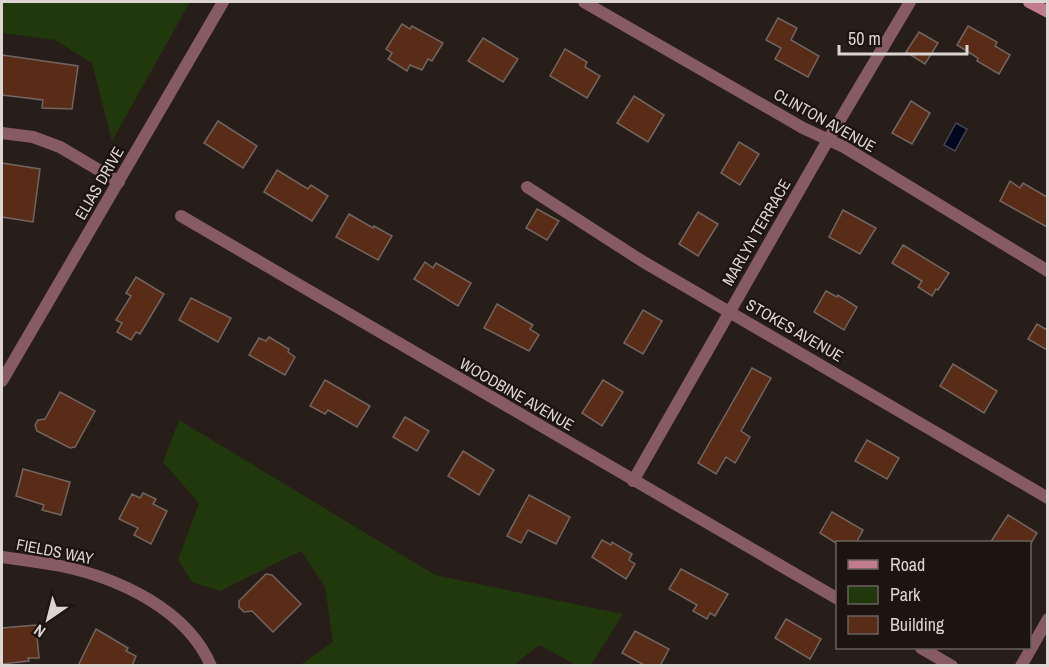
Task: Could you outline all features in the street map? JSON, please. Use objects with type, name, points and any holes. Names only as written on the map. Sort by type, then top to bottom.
[{"type":"main road","points":[[1029,2],[1047,12]]},
{"type":"street","name":"ELIAS DRIVE","points":[[2,377],[223,2]]},
{"type":"street","name":"CLINTON AVENUE","points":[[584,2],[803,128],[844,147],[1047,271]]},
{"type":"street","name":"MARLYN TERRACE","points":[[633,481],[729,311],[910,2]]},
{"type":"street","points":[[2,133],[33,137],[60,147],[119,182]]},
{"type":"street","name":"STOKES AVENUE","points":[[527,187],[642,261],[1047,498]]},
{"type":"street","name":"WOODBINE AVENUE","points":[[182,216],[836,598]]},
{"type":"street","name":"FIELDS WAY","points":[[2,557],[80,570],[130,590],[160,607],[177,620],[197,641],[211,666]]},
{"type":"street","points":[[1031,648],[1047,619]]},
{"type":"street","points":[[923,649],[952,666]]},
{"type":"street","points":[[1021,666],[1030,649]]},
{"type":"green space","points":[[2,2],[190,2],[112,141],[92,63],[55,40],[2,33]]},
{"type":"green space","points":[[179,420],[435,575],[623,614],[591,665],[576,665],[539,645],[514,665],[300,665],[333,642],[325,587],[301,551],[220,591],[192,582],[178,560],[199,503],[163,462]]},
{"type":"water","points":[[956,123],[967,129],[955,151],[944,145]]},
{"type":"building","points":[[778,18],[797,28],[791,40],[819,56],[808,77],[775,59],[781,48],[766,40]]},
{"type":"building","points":[[402,24],[410,29],[412,26],[443,43],[432,61],[428,59],[422,70],[410,65],[407,71],[388,59],[392,53],[386,49]]},
{"type":"building","points":[[968,26],[997,42],[995,46],[1010,55],[999,74],[977,61],[978,58],[957,45]]},
{"type":"building","points":[[919,32],[938,43],[925,64],[906,52]]},
{"type":"building","points":[[483,38],[518,59],[503,82],[468,61]]},
{"type":"building","points":[[565,49],[587,62],[585,67],[600,76],[587,98],[550,76]]},
{"type":"building","points":[[2,55],[78,66],[72,109],[42,108],[43,100],[2,95]]},
{"type":"building","points":[[634,96],[664,115],[648,142],[617,123]]},
{"type":"building","points":[[911,101],[930,113],[912,144],[892,133]]},
{"type":"building","points":[[218,121],[257,146],[243,168],[204,143]]},
{"type":"building","points":[[739,142],[759,154],[740,185],[721,173]]},
{"type":"building","points":[[2,163],[40,169],[33,222],[2,217]]},
{"type":"building","points":[[277,170],[308,189],[311,185],[328,196],[312,221],[264,192]]},
{"type":"building","points":[[1010,181],[1020,188],[1023,183],[1047,197],[1047,227],[1000,201]]},
{"type":"building","points":[[537,209],[559,221],[547,240],[526,228]]},
{"type":"building","points":[[843,210],[876,228],[860,254],[829,237]]},
{"type":"building","points":[[698,212],[718,224],[698,256],[679,244]]},
{"type":"building","points":[[349,214],[392,236],[378,260],[336,237]]},
{"type":"building","points":[[903,245],[949,273],[932,296],[918,287],[922,281],[892,263]]},
{"type":"building","points":[[425,262],[433,268],[436,263],[471,283],[458,306],[414,279]]},
{"type":"building","points":[[136,277],[164,294],[140,334],[136,332],[131,340],[117,332],[122,323],[116,320],[131,296],[126,293]]},
{"type":"building","points":[[826,291],[837,297],[838,295],[857,307],[844,330],[814,312]]},
{"type":"building","points":[[191,298],[231,318],[218,342],[179,320]]},
{"type":"building","points":[[497,304],[533,325],[530,329],[539,335],[529,351],[484,328]]},
{"type":"building","points":[[643,310],[662,321],[643,354],[624,343]]},
{"type":"building","points":[[1037,324],[1047,330],[1047,350],[1028,339]]},
{"type":"building","points":[[269,337],[289,349],[288,352],[295,357],[285,375],[249,355],[259,338],[266,341]]},
{"type":"building","points":[[953,364],[997,391],[984,413],[940,386]]},
{"type":"building","points":[[752,368],[771,378],[741,431],[750,437],[735,463],[726,457],[716,474],[698,463]]},
{"type":"building","points":[[325,380],[370,406],[357,427],[328,410],[325,414],[310,406]]},
{"type":"building","points":[[603,380],[623,392],[602,426],[582,413]]},
{"type":"building","points":[[60,392],[95,411],[75,447],[70,448],[37,431],[35,425],[38,420],[45,419]]},
{"type":"building","points":[[405,417],[429,431],[417,451],[393,437]]},
{"type":"building","points":[[867,440],[899,458],[887,479],[855,461]]},
{"type":"building","points":[[463,451],[494,470],[479,495],[448,476]]},
{"type":"building","points":[[23,469],[70,482],[61,515],[42,510],[44,505],[16,496]]},
{"type":"building","points":[[143,493],[156,499],[153,504],[167,511],[151,544],[134,535],[138,528],[119,519],[132,494],[140,498]]},
{"type":"building","points":[[529,495],[570,517],[556,544],[528,530],[521,543],[507,536]]},
{"type":"building","points":[[832,512],[863,530],[857,541],[836,541],[836,543],[820,533]]},
{"type":"building","points":[[1008,515],[1037,533],[1031,543],[1031,541],[991,541]]},
{"type":"building","points":[[602,540],[611,545],[612,542],[632,554],[629,560],[635,564],[626,579],[592,557]]},
{"type":"building","points":[[681,569],[728,594],[715,616],[710,613],[707,619],[693,611],[697,605],[669,589]]},
{"type":"building","points":[[266,574],[272,575],[301,604],[273,632],[252,611],[244,612],[239,607],[239,601]]},
{"type":"building","points":[[786,619],[821,639],[810,659],[775,638]]},
{"type":"building","points":[[36,625],[39,658],[2,664],[2,628]]},
{"type":"building","points":[[96,629],[128,648],[126,651],[136,656],[132,666],[78,666]]},
{"type":"building","points":[[635,631],[669,649],[660,666],[646,666],[622,653]]}]
